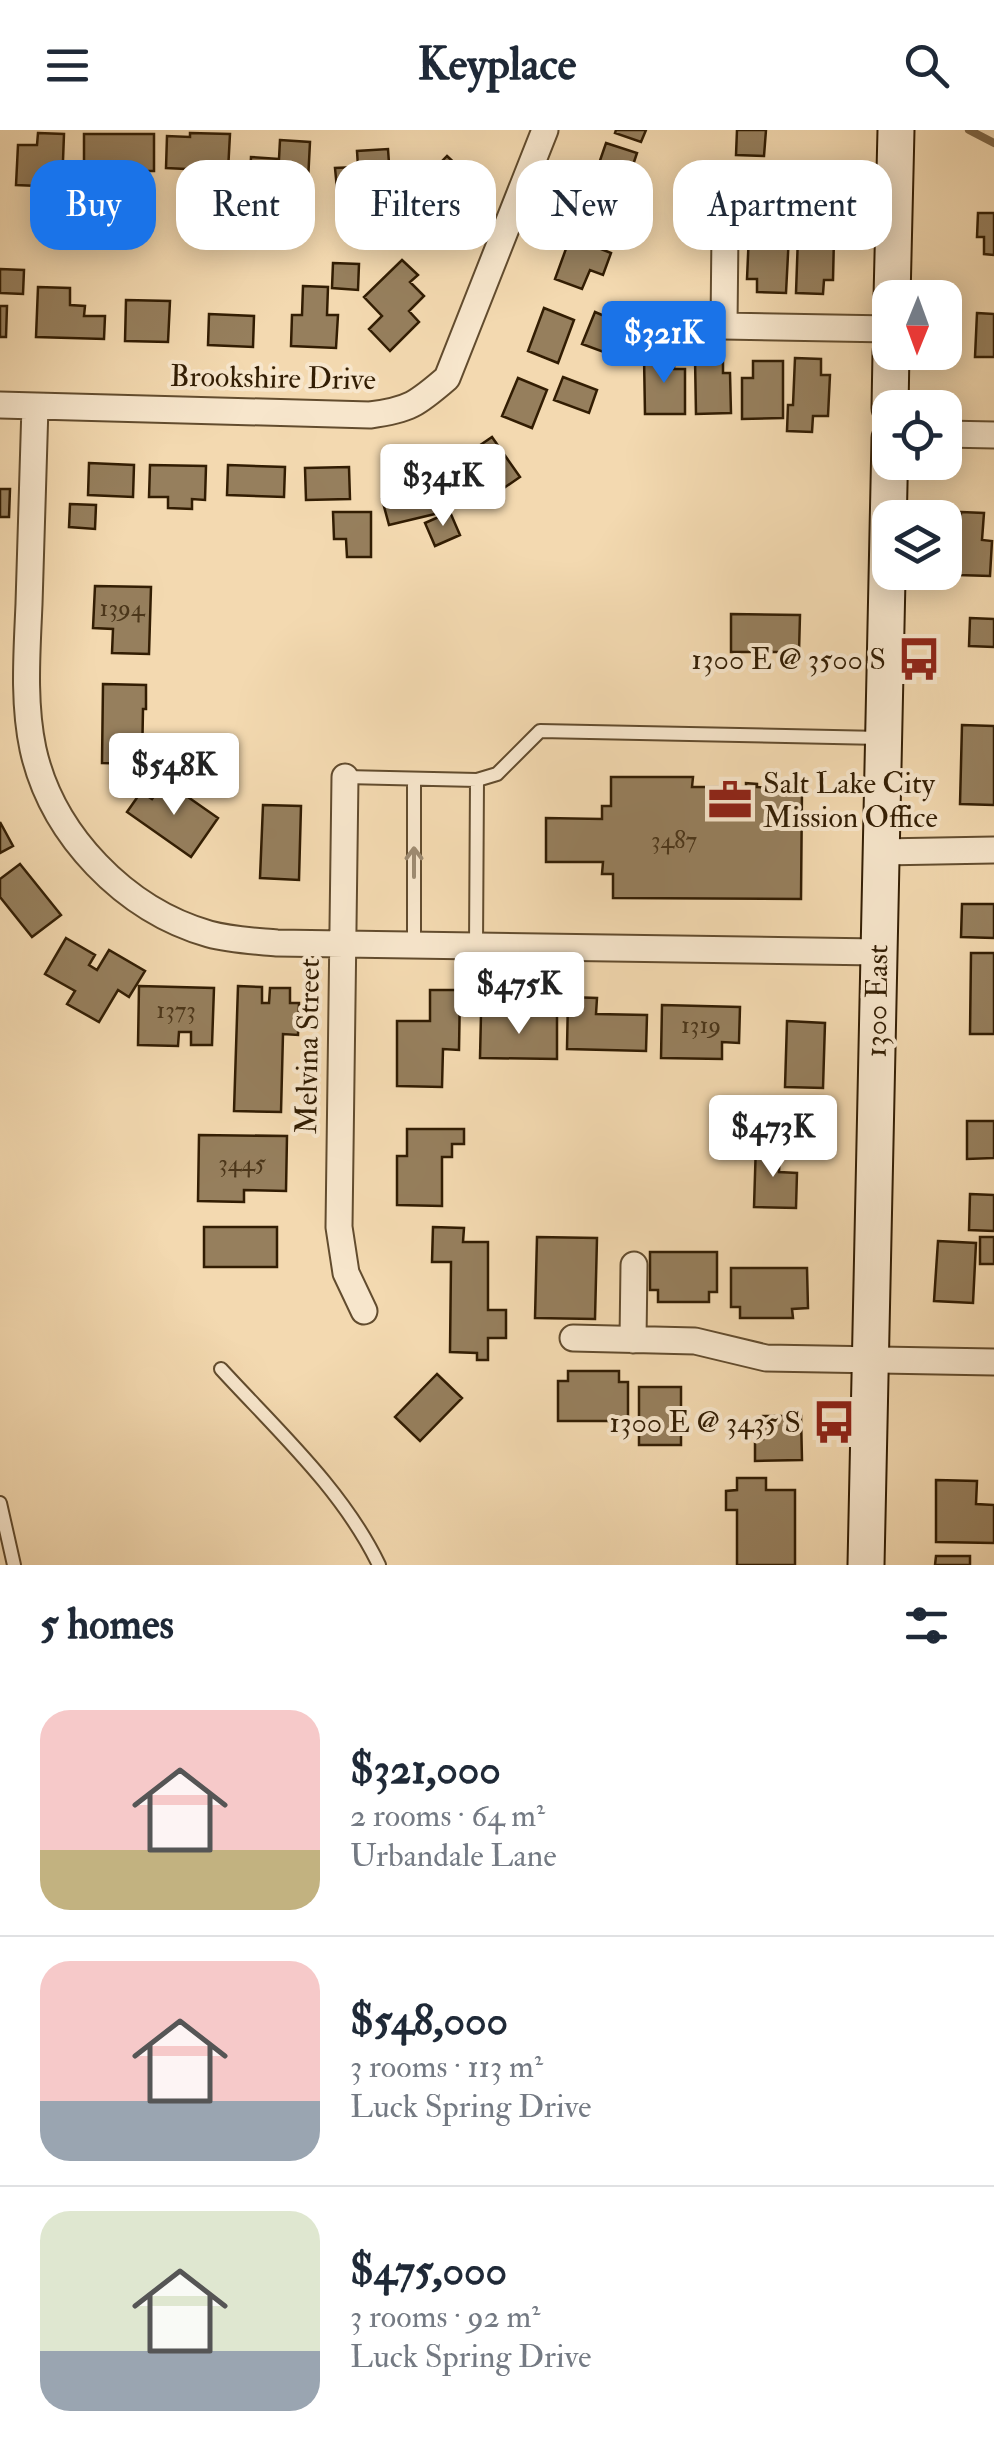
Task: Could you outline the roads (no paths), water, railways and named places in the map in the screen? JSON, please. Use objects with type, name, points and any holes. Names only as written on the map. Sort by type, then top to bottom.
[{"type":"main road","points":[[892,280],[896,130]]},
{"type":"main road","name":"1300 East","points":[[866,1565],[889,480]]},
{"type":"street","name":"Brookshire Drive","points":[[0,405],[370,414],[399,411],[420,402],[447,378],[545,130]]},
{"type":"street","points":[[724,326],[726,250]]},
{"type":"street","points":[[668,325],[872,329]]},
{"type":"street","points":[[36,406],[26,680],[33,748],[56,810],[98,866],[126,890],[180,923],[243,941],[878,952]]},
{"type":"street","points":[[962,434],[994,435]]},
{"type":"street","name":"Melvina Street","points":[[345,777],[339,1227],[346,1273],[364,1311]]},
{"type":"street","points":[[881,852],[994,850]]},
{"type":"street","points":[[632,1340],[634,1265]]},
{"type":"street","points":[[573,1338],[709,1342],[766,1358],[994,1362]]},
{"type":"lane","points":[[345,777],[477,780],[496,774],[540,731],[884,738]]},
{"type":"lane","points":[[414,779],[414,945]]},
{"type":"lane","points":[[476,946],[477,780]]},
{"type":"lane","points":[[221,1368],[321,1478],[366,1537],[379,1565]]},
{"type":"lane","points":[[0,1504],[14,1565]]},
{"type":"waterway","points":[[969,130],[994,143]]},
{"type":"place","name":"1300 E @ 3500 S","points":[[919,659]]},
{"type":"place","name":"Salt Lake City Mission Office","points":[[730,800]]},
{"type":"place","name":"1300 E @ 3435 S","points":[[834,1422]]}]
